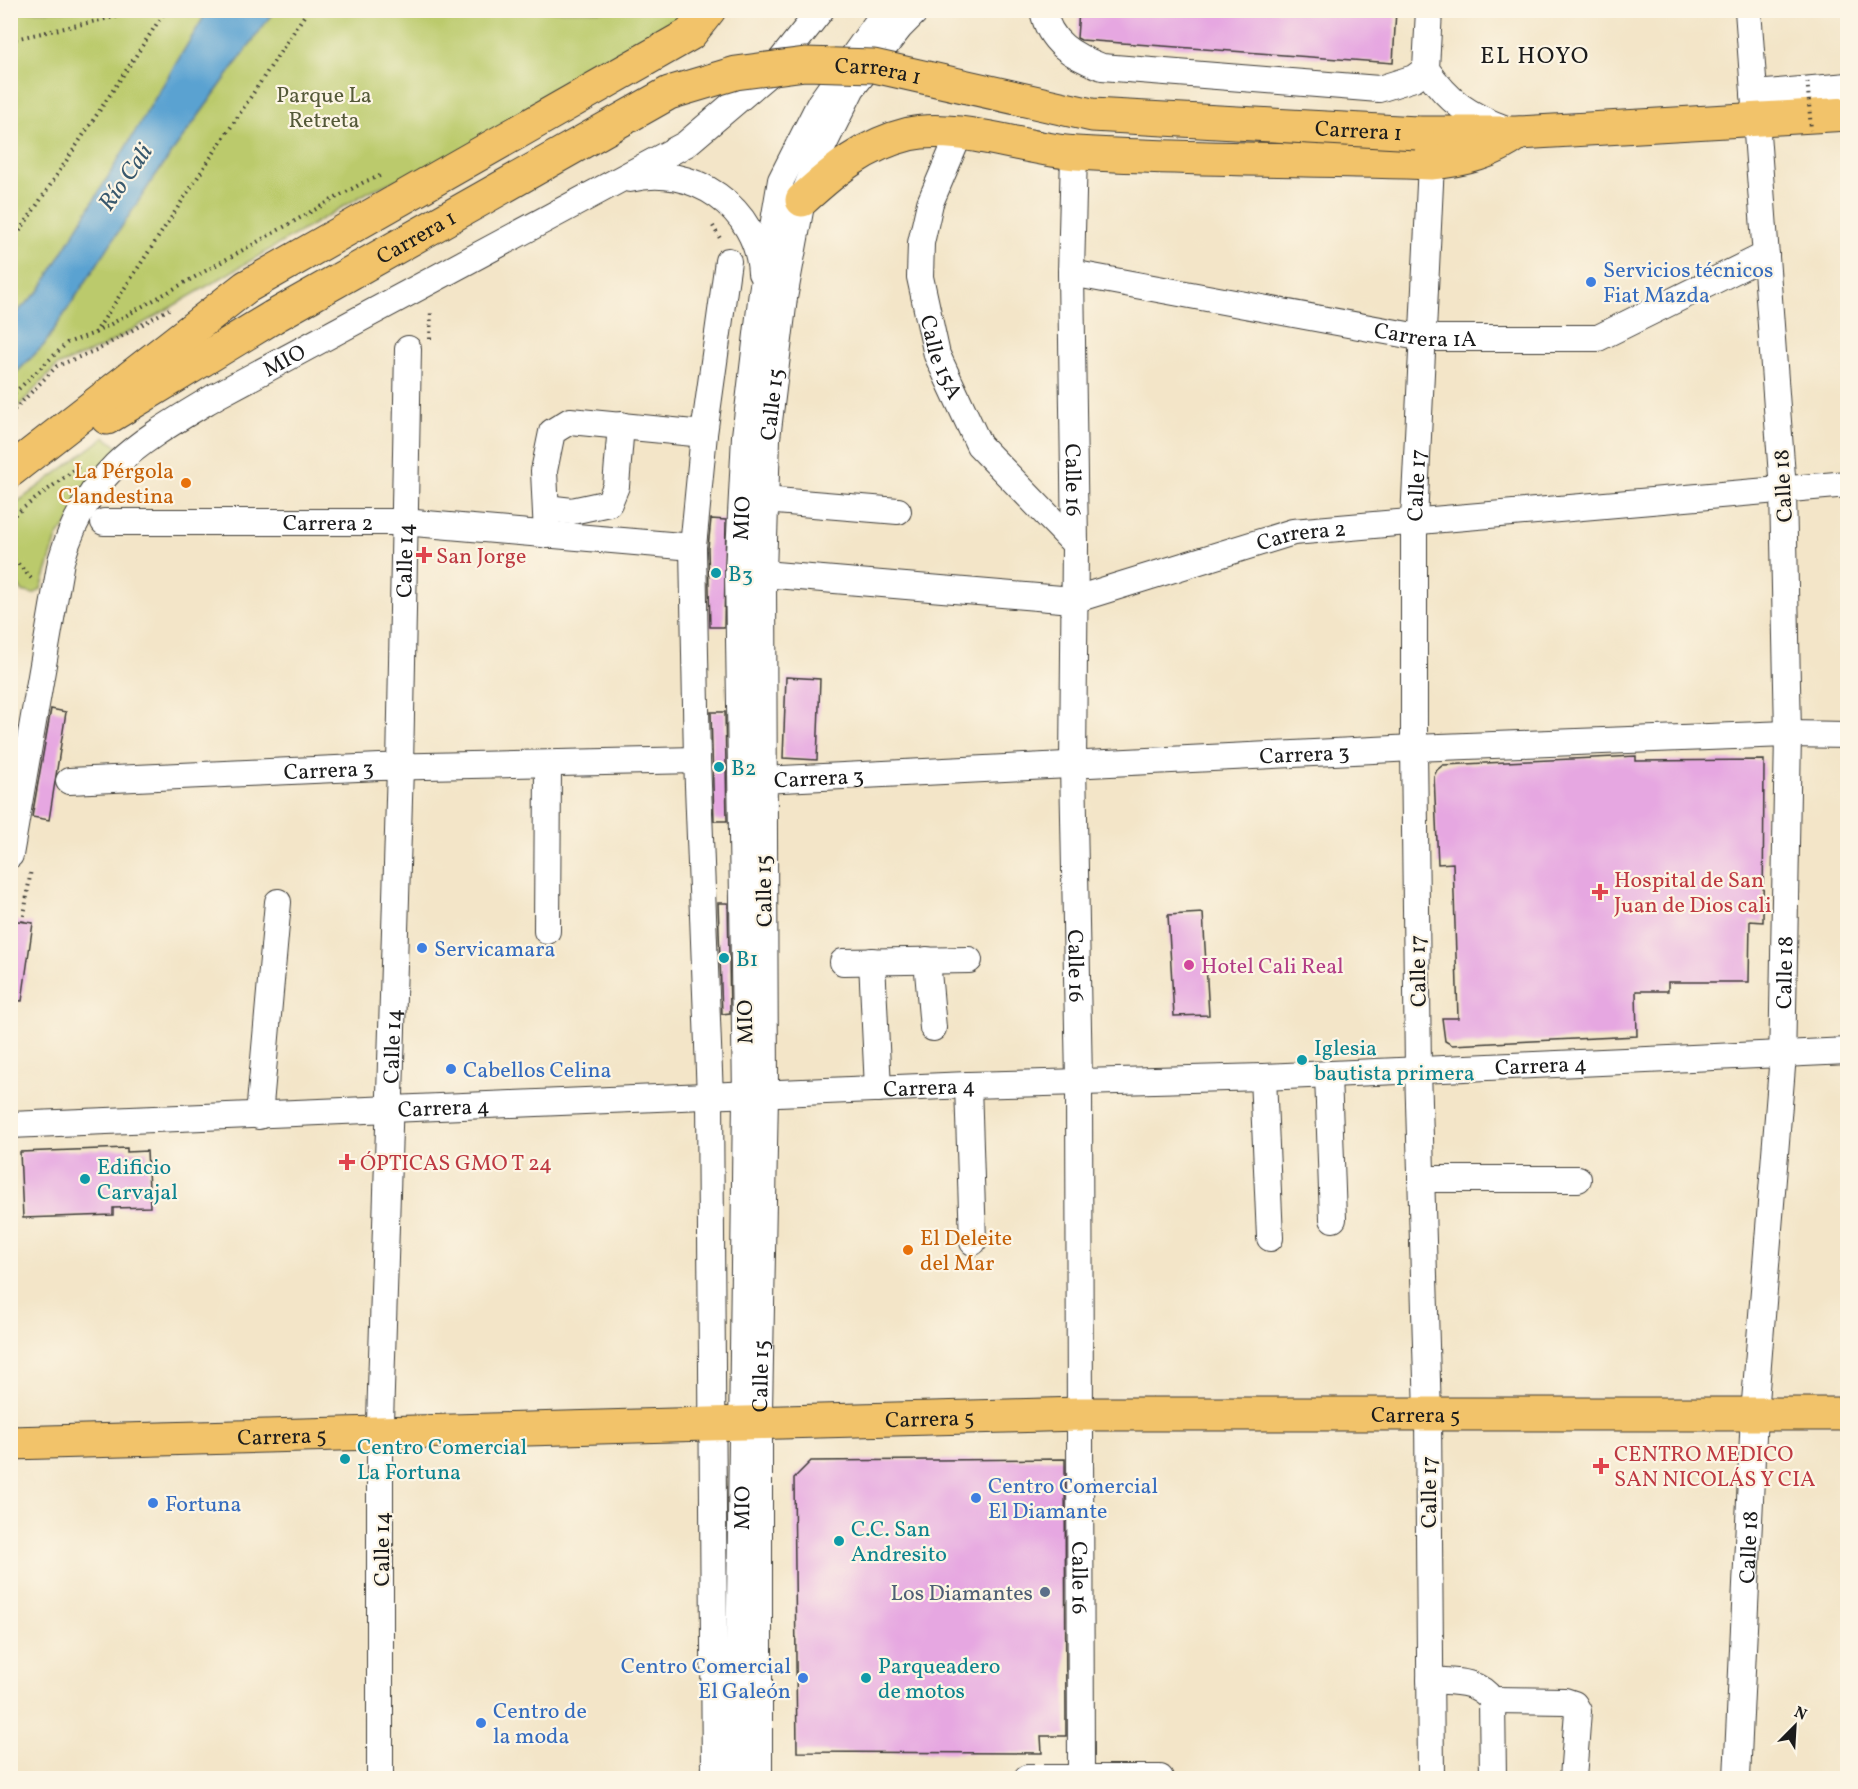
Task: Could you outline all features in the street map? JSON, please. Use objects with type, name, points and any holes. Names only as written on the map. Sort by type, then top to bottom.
[{"type":"main road","points":[[10,471],[246,287],[690,34],[709,10]]},
{"type":"main road","name":"Carrera 1","points":[[10,477],[273,317],[669,93],[736,73],[805,64],[874,66],[1092,115],[1417,133],[1520,133],[1755,107],[1848,114]]},
{"type":"main road","points":[[802,200],[842,164],[880,144],[910,134],[959,135],[1074,153],[1431,163],[1480,155],[1501,146],[1520,133]]},
{"type":"main road","name":"Carrera 5","points":[[10,1443],[1079,1414],[1848,1414]]},
{"type":"street","name":"MIO","points":[[10,855],[61,561],[73,524],[93,489],[131,451],[216,396],[686,144],[774,69],[821,10]]},
{"type":"street","name":"MIO","points":[[738,1779],[737,1423],[755,1096],[738,573],[745,436],[762,292],[781,180],[820,103],[886,10]]},
{"type":"street","name":"Calle 15","points":[[755,1096],[762,780],[764,500],[767,438],[783,309],[802,200],[823,146],[852,88],[900,27],[917,10]]},
{"type":"street","points":[[1043,10],[1051,36],[1063,48],[1082,60],[1102,67],[1379,89],[1414,78],[1426,69]]},
{"type":"street","points":[[1429,10],[1426,69],[1457,105],[1475,117],[1520,133]]},
{"type":"street","name":"Calle 18","points":[[1737,1779],[1754,1414],[1783,1054],[1788,734],[1783,489],[1748,10]]},
{"type":"street","name":"Carrera 1","points":[[1755,107],[1848,86]]},
{"type":"street","name":"Calle 15A","points":[[959,135],[930,203],[921,243],[920,277],[937,355],[979,445],[1075,543]]},
{"type":"street","name":"Calle 16","points":[[1074,153],[1071,273],[1075,543],[1073,764],[1078,1082],[1081,1778]]},
{"type":"street","name":"Calle 17","points":[[1431,163],[1414,520],[1418,1069],[1428,1414],[1431,1779]]},
{"type":"street","points":[[615,183],[645,175],[676,177],[706,187],[731,206],[750,231],[761,260],[762,292]]},
{"type":"street","name":"Carrera 1A","points":[[1071,273],[1424,338],[1598,338],[1766,255]]},
{"type":"street","name":"Calle 15","points":[[728,261],[704,434],[693,547],[697,760],[710,1097],[737,1423],[759,1779]]},
{"type":"street","name":"Calle 14","points":[[380,1779],[381,1433],[388,1111],[400,767],[408,349]]},
{"type":"street","points":[[547,535],[544,471],[552,432],[570,421],[704,434]]},
{"type":"street","points":[[546,508],[572,511],[609,503],[616,486],[621,425]]},
{"type":"street","name":"Carrera 2","points":[[763,574],[1073,600],[1293,532],[1848,484]]},
{"type":"street","points":[[764,500],[898,511]]},
{"type":"street","name":"Carrera 2","points":[[104,522],[403,522],[693,547]]},
{"type":"street","name":"Carrera 3","points":[[762,780],[1414,748],[1788,734],[1848,735]]},
{"type":"street","name":"Carrera 3","points":[[69,781],[400,767],[697,760]]},
{"type":"street","points":[[547,930],[548,764]]},
{"type":"street","points":[[259,1116],[278,902]]},
{"type":"street","points":[[927,960],[933,1028]]},
{"type":"street","points":[[843,962],[969,960]]},
{"type":"street","points":[[872,961],[878,1089]]},
{"type":"street","name":"Carrera 4","points":[[10,1125],[755,1096],[968,1085],[1263,1077],[1848,1051]]},
{"type":"street","points":[[1328,1074],[1333,1219]]},
{"type":"street","points":[[1263,1077],[1270,1238]]},
{"type":"street","points":[[968,1085],[972,1242]]},
{"type":"street","points":[[1421,1179],[1578,1179]]},
{"type":"street","name":"Calle 15","points":[[715,1779],[737,1423]]},
{"type":"street","points":[[1430,1680],[1468,1683],[1479,1687],[1492,1700],[1566,1701],[1574,1704],[1578,1711],[1574,1779]]},
{"type":"street","points":[[1492,1700],[1493,1779]]},
{"type":"street","points":[[1026,1779],[1160,1779]]},
{"type":"path","points":[[10,40],[146,10]]},
{"type":"path","points":[[10,246],[166,10]]},
{"type":"path","points":[[10,397],[67,343],[95,333],[308,10]]},
{"type":"path","points":[[1807,76],[1811,130]]},
{"type":"path","points":[[10,414],[57,366]]},
{"type":"path","points":[[10,518],[84,462]]},
{"type":"green space","points":[[11,11],[208,11],[40,290],[11,318]]},
{"type":"green space","name":"Parque La Retreta","points":[[274,11],[709,11],[525,128],[370,191],[101,348],[57,366],[11,414],[11,378],[44,345],[153,179]]},
{"type":"green space","points":[[105,437],[123,451],[57,537],[41,589],[34,594],[22,591],[11,575],[11,507]]},
{"type":"water","name":"Río Cali","points":[[208,10],[274,11],[153,179],[44,345],[11,378],[11,318],[40,290]]},
{"type":"building","points":[[1079,10],[1396,10],[1393,63],[1081,40],[1077,38]]},
{"type":"building","name":"B3","points":[[711,519],[726,520],[724,627],[710,627],[708,548]]},
{"type":"building","points":[[786,677],[820,679],[817,760],[783,758]]},
{"type":"building","points":[[51,709],[66,712],[49,820],[32,817]]},
{"type":"building","points":[[711,712],[725,712],[727,821],[714,821]]},
{"type":"building","name":"Hospital de San Juan de Dios cali","points":[[1636,756],[1636,761],[1764,760],[1763,922],[1750,921],[1749,982],[1668,982],[1668,991],[1636,991],[1637,1036],[1452,1045],[1445,1041],[1442,1018],[1458,1018],[1453,863],[1438,864],[1434,776],[1437,770],[1443,765]]},
{"type":"building","points":[[718,903],[728,903],[730,1013],[722,1014]]},
{"type":"building","name":"Hotel Cali Real","points":[[1203,913],[1209,1015],[1174,1016],[1168,915]]},
{"type":"building","points":[[10,920],[33,923],[22,1001],[10,1000]]},
{"type":"building","name":"Edificio Carvajal","points":[[127,1148],[127,1152],[147,1151],[150,1207],[113,1208],[113,1215],[23,1218],[20,1152]]},
{"type":"building","points":[[1065,1459],[1066,1736],[1041,1736],[1042,1753],[797,1752],[794,1478],[811,1461]]},
{"type":"place","name":"Servicios técnicos Fiat Mazda","points":[[1591,282]]},
{"type":"place","name":"La Pérgola Clandestina","points":[[186,483]]},
{"type":"place","name":"San Jorge","points":[[424,555]]},
{"type":"place","name":"B3","points":[[716,573]]},
{"type":"place","name":"B2","points":[[719,767]]},
{"type":"place","name":"Hospital de San Juan de Dios cali","points":[[1600,892]]},
{"type":"place","name":"Servicamara","points":[[422,948]]},
{"type":"place","name":"B1","points":[[724,958]]},
{"type":"place","name":"Hotel Cali Real","points":[[1189,965]]},
{"type":"place","name":"Iglesia bautista primera","points":[[1302,1060]]},
{"type":"place","name":"Cabellos Celina","points":[[451,1069]]},
{"type":"place","name":"ÓPTICAS GMO T 24","points":[[347,1162]]},
{"type":"place","name":"Edificio Carvajal","points":[[85,1179]]},
{"type":"place","name":"El Deleite del Mar","points":[[908,1250]]},
{"type":"place","name":"Centro Comercial La Fortuna","points":[[345,1459]]},
{"type":"place","name":"CENTRO MEDICO SAN NICOLÁS Y CIA","points":[[1601,1466]]},
{"type":"place","name":"Centro Comercial El Diamante","points":[[976,1498]]},
{"type":"place","name":"Fortuna","points":[[153,1503]]},
{"type":"place","name":"C.C. San Andresito","points":[[839,1541]]},
{"type":"place","name":"Los Diamantes","points":[[1045,1592]]},
{"type":"place","name":"Centro Comercial El Galeón","points":[[803,1678]]},
{"type":"place","name":"Parqueadero de motos","points":[[866,1678]]},
{"type":"place","name":"Centro de la moda","points":[[481,1723]]},
{"type":"district","name":"EL HOYO","points":[[1535,55]]}]
